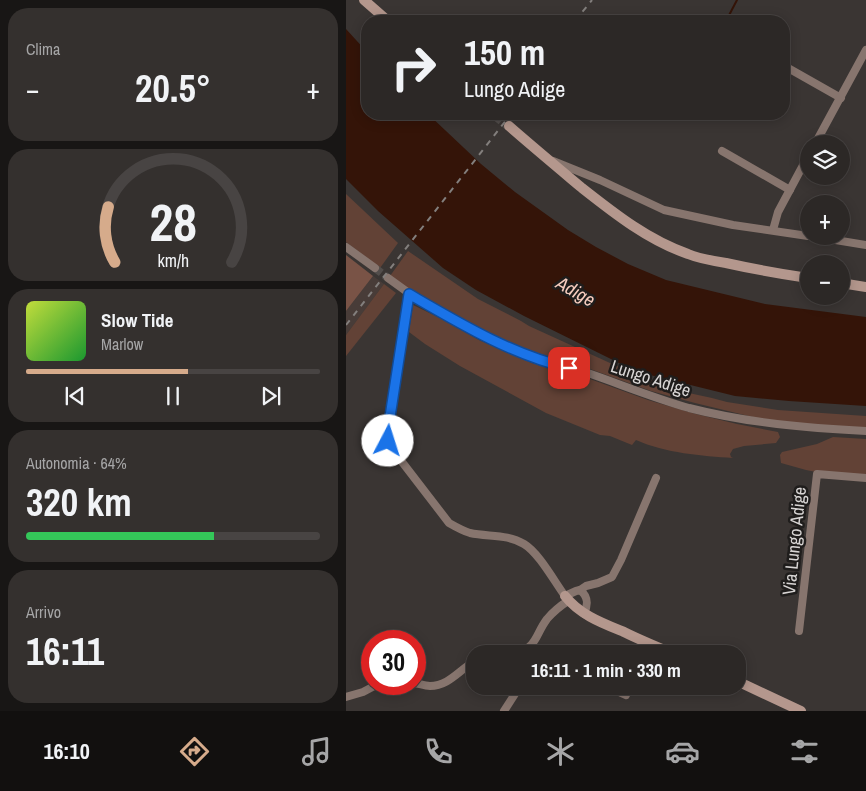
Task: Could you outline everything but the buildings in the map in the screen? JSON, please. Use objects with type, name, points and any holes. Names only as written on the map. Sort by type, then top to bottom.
[{"type":"main road","points":[[364,0],[381,15]]},
{"type":"main road","points":[[509,126],[544,157],[638,230],[690,255],[753,269],[800,277]]},
{"type":"main road","points":[[850,284],[866,287]]},
{"type":"main road","points":[[566,598],[584,614],[653,645]]},
{"type":"main road","points":[[746,685],[800,711]]},
{"type":"street","points":[[820,135],[866,50]]},
{"type":"street","points":[[790,69],[841,98]]},
{"type":"street","points":[[722,151],[790,190]]},
{"type":"street","points":[[544,157],[600,180],[664,210],[733,225],[800,234]]},
{"type":"street","points":[[773,230],[778,212],[800,171]]},
{"type":"street","points":[[850,243],[866,246]]},
{"type":"street","points":[[346,247],[375,268]]},
{"type":"street","name":"Lungo Adige","points":[[388,278],[409,294],[495,341],[534,357],[584,371],[658,399],[721,415],[786,426],[866,432]]},
{"type":"street","points":[[409,294],[387,436],[389,446],[449,522],[471,533],[516,540],[524,544],[534,552],[566,598]]},
{"type":"street","name":"Via Lungo Adige","points":[[800,631],[817,474],[866,478]]},
{"type":"street","points":[[533,645],[546,620],[566,598],[586,586],[598,583],[612,576],[621,560],[656,478]]},
{"type":"street","points":[[580,590],[584,593],[587,600],[584,614]]},
{"type":"street","points":[[426,685],[445,683],[466,668]]},
{"type":"street","points":[[346,697],[361,693]]},
{"type":"street","points":[[504,711],[514,695]]},
{"type":"shaded area","points":[[346,194],[398,243],[380,268],[346,242]]},
{"type":"shaded area","points":[[408,251],[478,299],[529,326],[675,390],[727,402],[778,410],[866,416],[866,429],[832,428],[761,419],[651,391],[579,365],[535,354],[484,331],[412,293],[390,276]]},
{"type":"shaded area","points":[[346,255],[373,276],[346,311]]},
{"type":"shaded area","points":[[373,276],[384,284],[346,335],[346,311]]},
{"type":"shaded area","points":[[384,284],[396,293],[346,356],[346,335]]},
{"type":"shaded area","points":[[413,305],[479,340],[532,363],[576,374],[648,400],[692,413],[778,432],[780,437],[776,443],[733,449],[730,454],[733,458],[671,451],[636,440],[632,445],[610,436],[600,435],[546,413],[460,366],[425,344],[409,332]]},
{"type":"shaded area","points":[[833,437],[866,439],[866,475],[821,473],[781,463],[780,455],[782,452],[817,444]]},
{"type":"water","name":"Adige","points":[[346,29],[361,45],[361,120],[434,120],[481,164],[515,192],[568,230],[628,264],[666,280],[765,304],[866,317],[866,406],[735,396],[650,375],[619,363],[524,316],[476,290],[443,268],[378,211],[346,179]]},
{"type":"waterway","points":[[729,15],[737,0]]},
{"type":"tunnel","points":[[502,120],[509,126]]},
{"type":"tunnel","points":[[375,268],[388,278]]},
{"type":"railway","points":[[580,15],[592,0]]},
{"type":"railway","points":[[346,325],[506,120]]},
{"type":"route","points":[[388,441],[387,436],[409,294],[495,341],[534,357],[569,368]]}]
